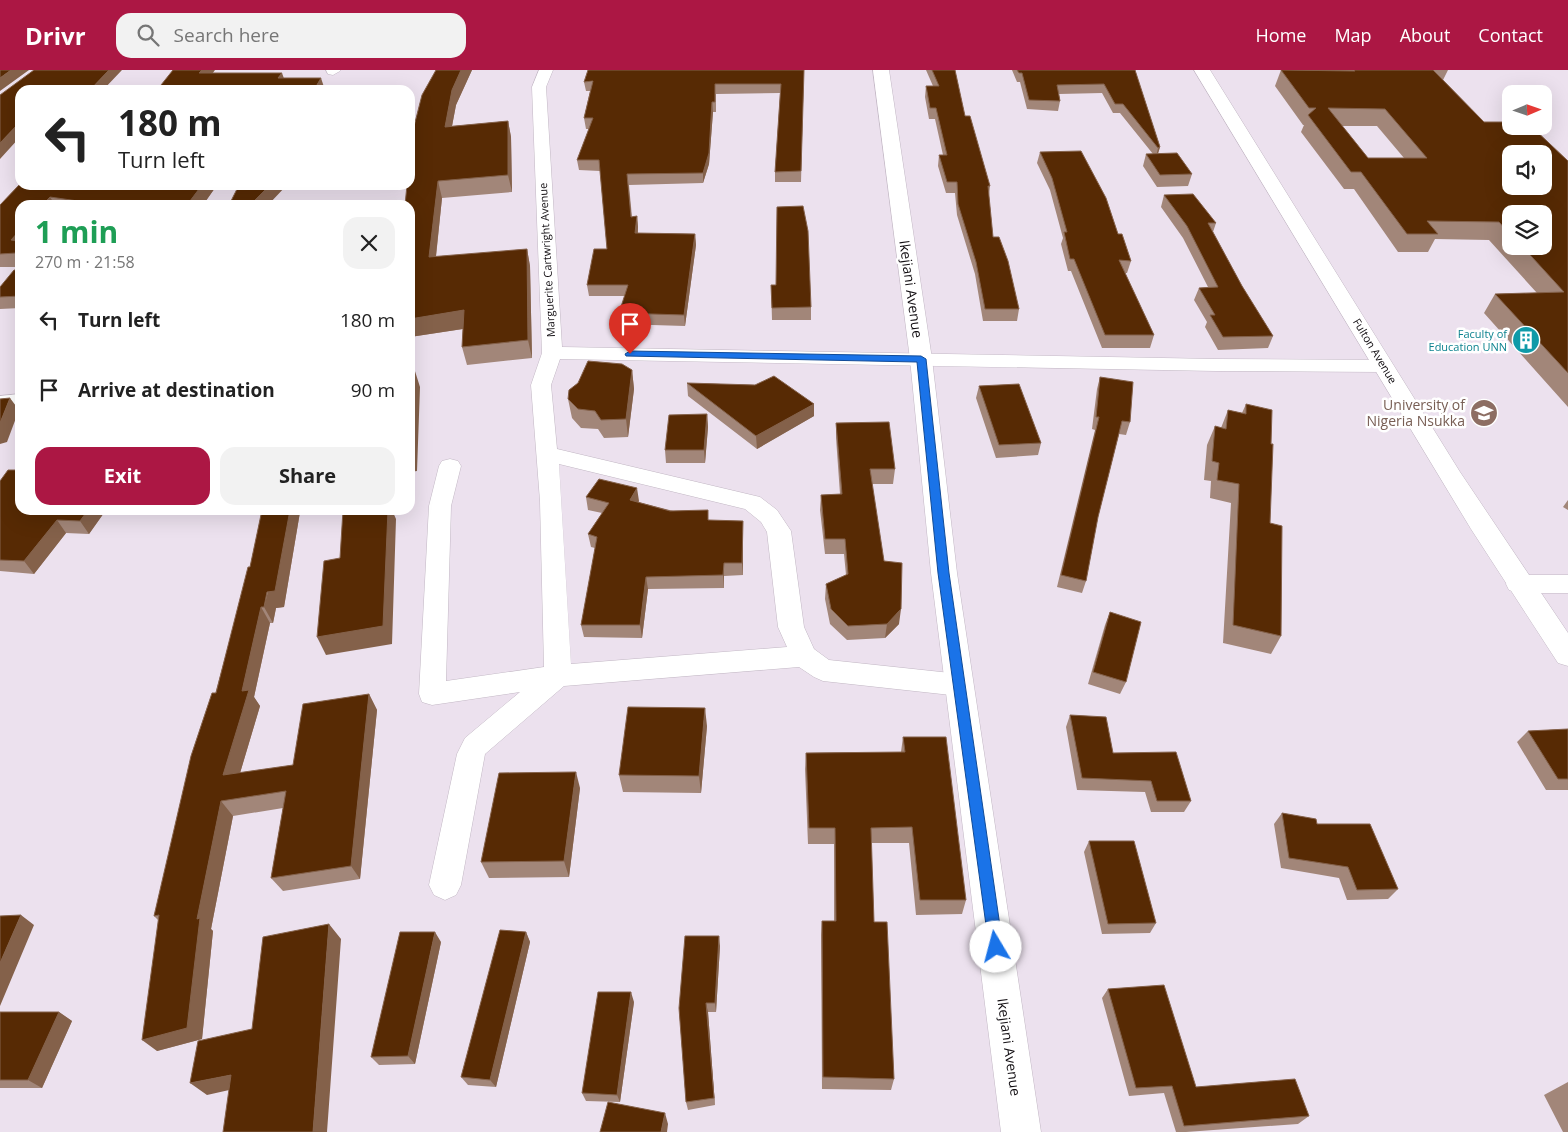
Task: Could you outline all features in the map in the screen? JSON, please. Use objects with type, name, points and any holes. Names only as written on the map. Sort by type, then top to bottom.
[{"type":"street","name":"Marguerite Cartwright Avenue","points":[[546,70],[539,88],[552,353],[1383,366]]},
{"type":"street","name":"Ikejiani Avenue","points":[[881,70],[921,359],[944,573],[1021,1132]]},
{"type":"street","name":"Fulton Avenue","points":[[1202,70],[1227,114],[1341,294],[1383,366],[1518,584],[1568,655]]},
{"type":"street","points":[[552,353],[540,385],[551,501],[558,676]]},
{"type":"street","points":[[0,403],[15,401]]},
{"type":"street","points":[[546,454],[752,503],[769,516],[779,531],[791,627],[804,656],[823,670],[960,685]]},
{"type":"street","points":[[450,466],[440,506],[432,694],[558,676],[804,656]]},
{"type":"street","points":[[1518,584],[1568,584]]},
{"type":"street","points":[[445,885],[471,754],[475,746],[558,676]]},
{"type":"building","points":[[0,70],[11,70],[0,78]]},
{"type":"building","points":[[34,70],[109,70],[95,85],[15,85],[15,127],[0,143],[0,95]]},
{"type":"building","points":[[173,70],[202,70],[199,73],[282,73],[278,78],[321,78],[317,85],[161,85]]},
{"type":"building","points":[[436,70],[461,70],[452,90],[445,127],[508,121],[508,175],[438,181],[429,257],[527,249],[528,340],[462,347],[464,310],[415,318],[415,200],[406,200],[406,190],[415,190],[415,122],[422,95]]},
{"type":"building","points":[[588,70],[804,70],[801,171],[775,172],[781,84],[715,84],[715,102],[712,102],[709,153],[703,173],[627,174],[631,217],[637,216],[635,233],[695,234],[684,315],[619,313],[628,285],[587,285],[594,249],[607,249],[599,160],[577,160],[593,118],[584,118],[593,81],[584,82]]},
{"type":"building","points":[[932,70],[955,70],[965,116],[970,116],[990,186],[988,186],[993,237],[999,237],[1008,261],[1019,309],[985,309],[976,262],[958,204],[957,182],[947,182],[939,155],[947,155],[936,108],[930,108],[926,86],[939,86]]},
{"type":"building","points":[[1017,70],[1135,70],[1160,147],[1158,148],[1123,104],[1115,104],[1104,84],[1057,85],[1060,101],[1029,100],[1022,73],[1019,73]]},
{"type":"building","points":[[1281,70],[1433,70],[1484,122],[1502,122],[1502,135],[1541,135],[1551,145],[1502,145],[1502,195],[1552,195],[1552,146],[1568,161],[1568,373],[1495,294],[1564,292],[1530,255],[1552,255],[1552,205],[1502,205],[1502,225],[1499,222],[1427,221],[1438,234],[1407,234],[1361,172],[1351,172],[1308,115],[1316,108],[1309,108]],"holes":[[[1328,108],[1385,109],[1427,158],[1368,158]]]},
{"type":"building","points":[[1081,151],[1106,198],[1118,234],[1122,234],[1131,261],[1119,260],[1154,335],[1105,335],[1074,259],[1070,259],[1064,232],[1067,232],[1052,178],[1040,152]]},
{"type":"building","points":[[1177,153],[1192,174],[1160,175],[1146,154]]},
{"type":"building","points":[[15,189],[198,190],[191,200],[71,200],[50,197],[47,200],[15,200],[15,236],[11,240],[15,241],[15,253],[0,254],[0,205]]},
{"type":"building","points":[[236,190],[265,190],[255,200],[232,200]]},
{"type":"building","points":[[1193,194],[1216,223],[1208,223],[1242,286],[1273,336],[1223,337],[1210,315],[1215,315],[1199,288],[1218,287],[1187,226],[1164,195]]},
{"type":"building","points":[[803,206],[808,231],[811,307],[772,308],[771,285],[776,285],[777,207]]},
{"type":"building","points":[[15,270],[15,296],[0,297],[0,287]]},
{"type":"building","points":[[588,361],[622,364],[632,370],[626,419],[601,420],[595,411],[578,409],[568,399],[569,390],[578,383]]},
{"type":"building","points":[[774,376],[814,404],[756,436],[687,383],[755,385]]},
{"type":"building","points":[[1100,377],[1133,382],[1130,422],[1122,421],[1098,517],[1086,581],[1061,575],[1099,417],[1096,417]]},
{"type":"building","points":[[1019,384],[1041,443],[999,445],[979,386]]},
{"type":"building","points":[[10,398],[0,423],[0,399]]},
{"type":"building","points":[[1246,404],[1272,410],[1271,444],[1273,444],[1270,523],[1282,526],[1281,636],[1233,625],[1239,484],[1217,480],[1219,463],[1212,461],[1215,426],[1226,429],[1228,410],[1246,414]]},
{"type":"building","points":[[707,414],[704,450],[665,450],[669,415]]},
{"type":"building","points":[[889,422],[895,469],[870,469],[884,561],[902,563],[901,609],[887,624],[848,626],[831,609],[826,584],[848,574],[845,539],[825,539],[821,495],[842,494],[836,423]]},
{"type":"building","points":[[8,470],[15,470],[15,515],[84,515],[80,521],[57,520],[24,561],[0,560],[0,481]]},
{"type":"building","points":[[599,479],[637,488],[630,500],[670,511],[708,510],[708,520],[743,521],[742,563],[724,563],[723,575],[646,577],[640,625],[581,625],[597,537],[588,534],[609,503],[586,497]]},
{"type":"building","points":[[261,515],[289,515],[275,591],[267,592],[264,607],[261,607],[242,691],[249,690],[223,775],[293,765],[303,704],[369,694],[351,866],[271,878],[286,791],[221,801],[197,919],[200,918],[187,1028],[142,1040],[159,915],[154,916],[191,756],[212,693],[216,693],[248,567],[250,567]]},
{"type":"building","points":[[343,515],[388,515],[383,626],[317,637],[324,561],[340,558]]},
{"type":"building","points":[[1110,612],[1141,622],[1126,682],[1093,672]]},
{"type":"building","points":[[628,707],[705,708],[699,776],[619,775]]},
{"type":"building","points":[[1070,715],[1106,717],[1113,753],[1176,752],[1191,801],[1157,801],[1151,781],[1082,778]]},
{"type":"building","points":[[1568,729],[1568,779],[1558,779],[1528,731]]},
{"type":"building","points":[[903,737],[946,737],[966,900],[920,900],[912,827],[871,828],[874,922],[887,922],[894,1079],[823,1077],[822,921],[836,921],[835,828],[809,828],[806,753],[905,752]]},
{"type":"building","points":[[576,772],[564,861],[481,862],[499,773]]},
{"type":"building","points":[[1282,813],[1316,819],[1317,824],[1370,824],[1398,889],[1357,890],[1348,867],[1289,858]]},
{"type":"building","points":[[1089,841],[1134,841],[1156,923],[1108,924]]},
{"type":"building","points":[[21,915],[0,963],[0,916]]},
{"type":"building","points":[[329,924],[313,1132],[223,1132],[231,1075],[190,1083],[198,1041],[252,1029],[263,937]]},
{"type":"building","points":[[500,930],[526,932],[490,1080],[461,1077]]},
{"type":"building","points":[[400,932],[435,932],[408,1056],[371,1057]]},
{"type":"building","points":[[685,936],[719,936],[715,1003],[706,1003],[714,1098],[686,1102],[679,1008]]},
{"type":"building","points":[[1164,985],[1196,1087],[1295,1079],[1309,1116],[1184,1126],[1172,1086],[1136,1088],[1108,989]]},
{"type":"building","points":[[598,992],[631,992],[617,1095],[582,1093]]},
{"type":"building","points":[[0,1012],[59,1012],[28,1080],[0,1080]]},
{"type":"building","points":[[608,1102],[665,1113],[661,1132],[600,1132]]},
{"type":"place","name":"Faculty of Education UNN","points":[[1526,340]]},
{"type":"place","name":"University of Nigeria Nsukka","points":[[1484,413]]},
{"type":"route","points":[[630,354],[921,359],[944,573],[996,947]]}]
